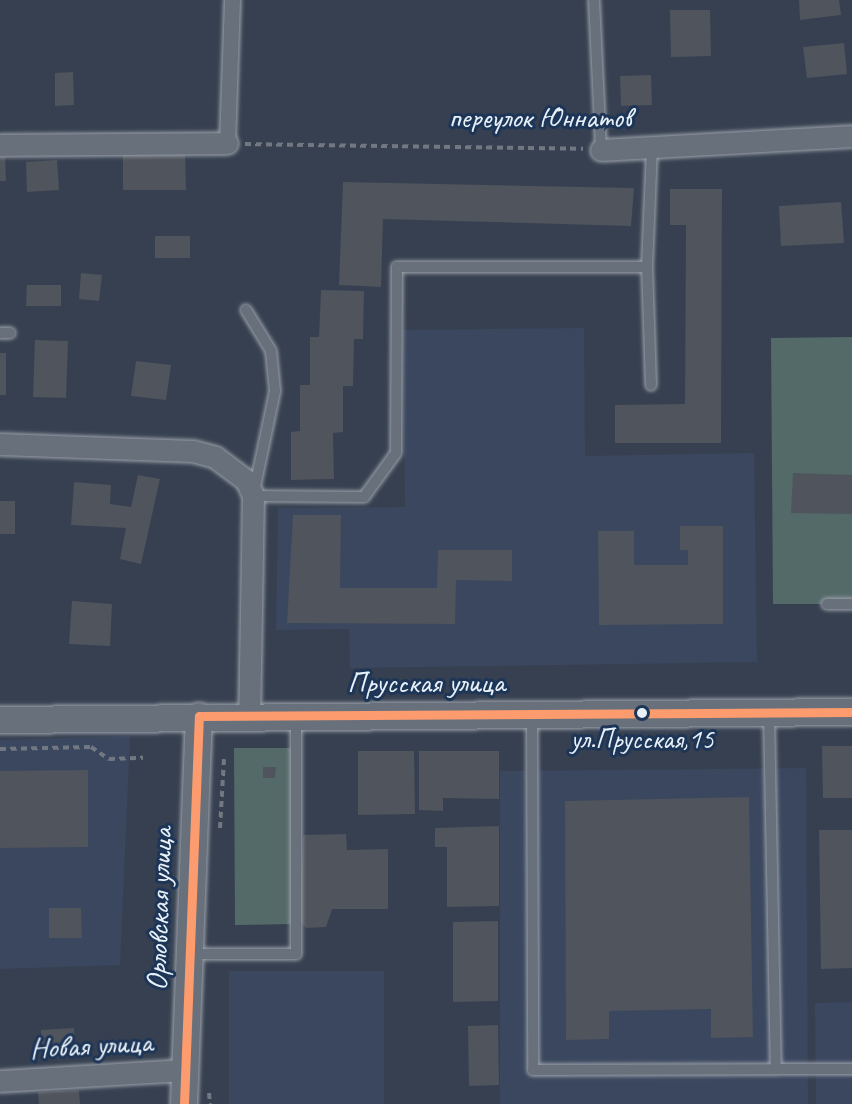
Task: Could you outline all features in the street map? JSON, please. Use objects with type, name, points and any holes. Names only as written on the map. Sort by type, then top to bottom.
[{"type":"street","points":[[0,145],[227,144],[232,0]]},
{"type":"street","name":"переулок Юннатов","points":[[601,150],[852,136]]},
{"type":"street","points":[[0,444],[193,452],[234,468],[253,495],[249,716]]},
{"type":"street","name":"Прусская улица","points":[[0,720],[296,715],[852,712]]},
{"type":"street","name":"Орловская улица","points":[[184,1104],[199,716]]},
{"type":"street","name":"Новая улица","points":[[0,1081],[186,1070]]},
{"type":"lane","points":[[594,0],[601,150]]},
{"type":"lane","points":[[651,385],[647,267],[652,147]]},
{"type":"lane","points":[[246,310],[271,351],[275,391],[253,495],[364,497],[396,453],[397,267],[647,267]]},
{"type":"lane","points":[[827,604],[852,604]]},
{"type":"lane","points":[[769,713],[776,1069]]},
{"type":"lane","points":[[190,954],[296,954],[296,715]]},
{"type":"lane","points":[[532,715],[533,1070],[852,1069]]},
{"type":"path","name":"переулок Юннатов","points":[[227,144],[601,150]]},
{"type":"path","points":[[0,749],[91,747],[110,759],[143,759]]},
{"type":"shaded area","points":[[584,328],[585,456],[754,453],[757,662],[350,668],[349,629],[276,630],[278,508],[405,507],[403,330]]},
{"type":"shaded area","points":[[130,736],[120,965],[0,969],[0,740]]},
{"type":"shaded area","points":[[806,768],[808,1104],[500,1104],[500,771]]},
{"type":"shaded area","points":[[229,971],[384,971],[384,1104],[229,1104]]},
{"type":"shaded area","points":[[852,1002],[852,1104],[816,1104],[815,1003]]},
{"type":"green space","points":[[852,337],[852,604],[773,604],[771,338]]},
{"type":"green space","points":[[234,748],[293,748],[294,924],[235,925]]},
{"type":"building","points":[[799,0],[839,0],[841,15],[800,20]]},
{"type":"building","points":[[670,10],[710,10],[711,56],[671,57]]},
{"type":"building","points":[[844,43],[847,74],[807,78],[803,47]]},
{"type":"building","points":[[73,72],[74,105],[55,106],[55,73]]},
{"type":"building","points":[[651,75],[652,105],[621,106],[620,76]]},
{"type":"building","points":[[123,150],[185,150],[186,190],[123,190]]},
{"type":"building","points":[[0,157],[5,157],[6,181],[0,181]]},
{"type":"building","points":[[57,160],[59,190],[27,192],[26,162]]},
{"type":"building","points":[[343,182],[634,188],[631,226],[383,219],[381,287],[339,285]]},
{"type":"building","points":[[670,189],[722,189],[721,443],[615,443],[615,405],[685,404],[686,225],[670,225]]},
{"type":"building","points":[[841,202],[844,243],[781,246],[779,206]]},
{"type":"building","points":[[155,236],[190,236],[190,258],[155,258]]},
{"type":"building","points":[[81,273],[102,275],[99,301],[79,299]]},
{"type":"building","points":[[27,285],[61,285],[61,306],[26,306]]},
{"type":"building","points":[[321,290],[364,291],[363,339],[354,339],[353,386],[343,386],[343,432],[333,433],[334,479],[291,480],[291,432],[300,431],[300,385],[310,385],[310,337],[319,337]]},
{"type":"building","points":[[35,340],[68,341],[66,398],[33,397]]},
{"type":"building","points":[[0,353],[6,353],[6,395],[0,395]]},
{"type":"building","points":[[136,361],[171,365],[166,400],[131,396]]},
{"type":"building","points":[[793,473],[852,475],[852,514],[791,513]]},
{"type":"building","points":[[138,475],[160,479],[141,564],[120,559],[126,528],[71,525],[74,482],[111,485],[110,504],[131,507]]},
{"type":"building","points":[[0,501],[15,501],[15,534],[0,534]]},
{"type":"building","points":[[293,515],[341,515],[340,588],[437,588],[438,550],[512,550],[512,581],[456,580],[455,624],[287,623]]},
{"type":"building","points":[[680,526],[723,526],[723,624],[599,625],[598,531],[634,531],[634,565],[688,565],[688,550],[680,550]]},
{"type":"building","points":[[72,601],[112,604],[110,646],[69,644]]},
{"type":"building","points":[[822,746],[852,746],[852,798],[823,798]]},
{"type":"building","points":[[358,751],[414,751],[415,814],[358,815]]},
{"type":"building","points":[[419,751],[499,751],[499,799],[443,798],[443,811],[419,810]]},
{"type":"building","points":[[263,767],[276,767],[275,778],[263,778]]},
{"type":"building","points":[[88,770],[88,847],[0,848],[0,771]]},
{"type":"building","points":[[749,797],[753,1037],[711,1038],[711,1009],[609,1011],[609,1039],[566,1040],[565,801]]},
{"type":"building","points":[[499,826],[499,906],[447,907],[447,847],[435,847],[435,828]]},
{"type":"building","points":[[819,830],[852,830],[852,968],[821,969]]},
{"type":"building","points":[[346,834],[347,850],[388,849],[388,909],[332,909],[326,927],[306,928],[300,921],[303,835]]},
{"type":"building","points":[[49,908],[81,908],[82,938],[49,938]]},
{"type":"building","points":[[498,921],[498,1001],[453,1002],[453,922]]},
{"type":"building","points":[[498,1025],[499,1085],[469,1086],[468,1026]]},
{"type":"building","points":[[74,1028],[75,1057],[42,1058],[41,1030]]},
{"type":"building","points":[[79,1090],[80,1104],[39,1104],[38,1092]]},
{"type":"transit line","points":[[184,1104],[199,716],[852,712]]},
{"type":"place","name":"ул.Прусская,15","points":[[642,713]]}]
